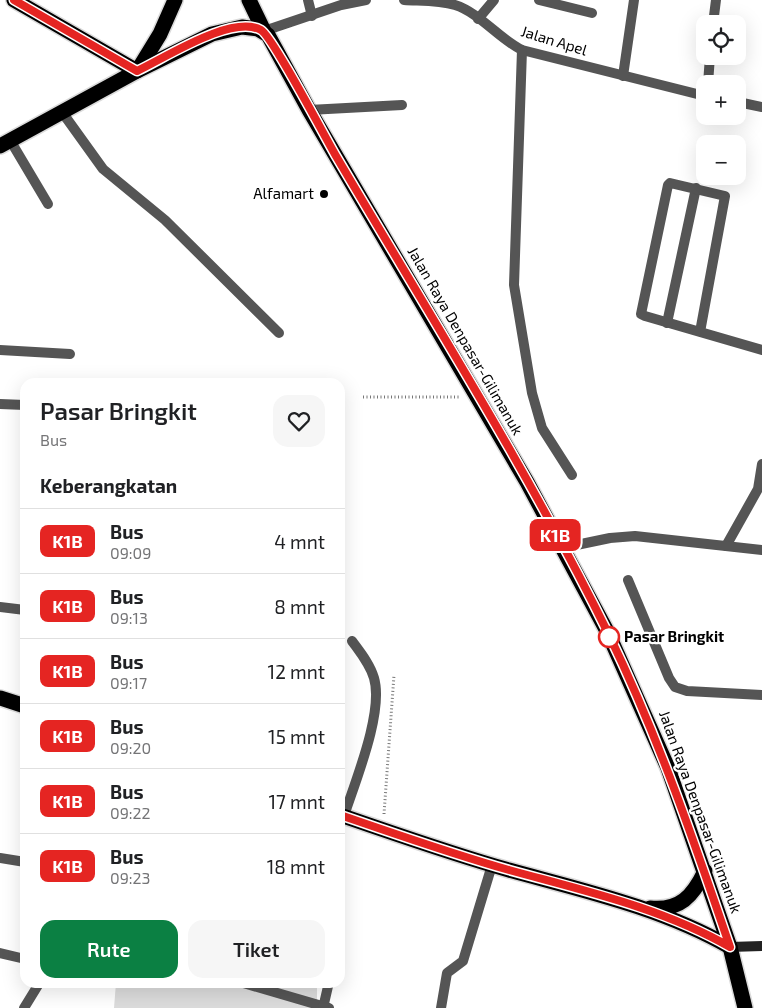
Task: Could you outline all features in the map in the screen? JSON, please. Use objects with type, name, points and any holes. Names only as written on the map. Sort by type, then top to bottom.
[{"type":"highway","points":[[14,0],[137,71]]},
{"type":"highway","points":[[137,71],[160,34],[175,0]]},
{"type":"highway","name":"Jalan Raya Denpasar-Gilimanuk","points":[[249,0],[264,31],[309,110],[478,397],[608,633],[668,768],[730,947],[745,1008]]},
{"type":"highway","points":[[5,143],[137,71],[212,34],[242,26],[264,31]]},
{"type":"highway","points":[[0,698],[20,704]]},
{"type":"highway","points":[[345,817],[492,865],[641,908],[685,923],[730,947]]},
{"type":"highway","points":[[641,908],[662,909],[681,903],[696,890],[705,871]]},
{"type":"street","points":[[308,0],[312,16]]},
{"type":"street","points":[[264,31],[312,16],[341,2],[366,0]]},
{"type":"street","name":"Jalan Apel","points":[[404,0],[455,3],[504,41],[522,50],[696,94]]},
{"type":"street","points":[[478,19],[494,0]]},
{"type":"street","points":[[539,0],[592,13]]},
{"type":"street","points":[[623,76],[634,0]]},
{"type":"street","points":[[714,15],[716,0]]},
{"type":"street","points":[[522,50],[514,285],[532,394],[542,428],[572,474]]},
{"type":"street","points":[[746,104],[762,107]]},
{"type":"street","points":[[309,110],[402,105]]},
{"type":"street","points":[[62,112],[103,169],[165,220],[279,332]]},
{"type":"street","points":[[5,143],[48,204]]},
{"type":"street","points":[[700,332],[726,201],[722,194],[674,182],[668,185],[641,314],[668,323],[762,350]]},
{"type":"street","points":[[668,323],[696,188]]},
{"type":"street","points":[[0,350],[70,354]]},
{"type":"street","points":[[0,404],[20,406]]},
{"type":"street","points":[[726,546],[760,489],[762,464]]},
{"type":"street","points":[[562,548],[610,538],[635,536],[762,550]]},
{"type":"street","points":[[628,580],[669,678],[676,687],[688,691],[762,695]]},
{"type":"street","points":[[0,607],[20,609]]},
{"type":"street","points":[[345,807],[372,723],[377,700],[374,678],[366,660],[352,641]]},
{"type":"street","points":[[0,858],[20,861]]},
{"type":"street","points":[[441,1008],[446,977],[450,969],[463,961],[492,865]]},
{"type":"street","points":[[730,947],[762,946]]},
{"type":"street","points":[[0,953],[20,958]]},
{"type":"street","points":[[24,1008],[36,988]]},
{"type":"street","points":[[260,988],[325,1008],[328,988]]},
{"type":"path","points":[[363,397],[478,397]]},
{"type":"path","points":[[383,830],[394,674]]},
{"type":"shaded area","points":[[116,988],[317,988],[317,1008],[114,1008]]},
{"type":"bus line","name":"K1B","points":[[14,0],[137,71],[212,34],[233,28],[242,26],[252,27],[264,31],[268,35],[309,110],[527,482],[608,633],[668,768],[730,947],[685,923],[641,908],[492,865],[345,817]]},
{"type":"place","name":"Alfamart","points":[[324,194]]},
{"type":"place","name":"Pasar Bringkit","points":[[609,637]]}]
